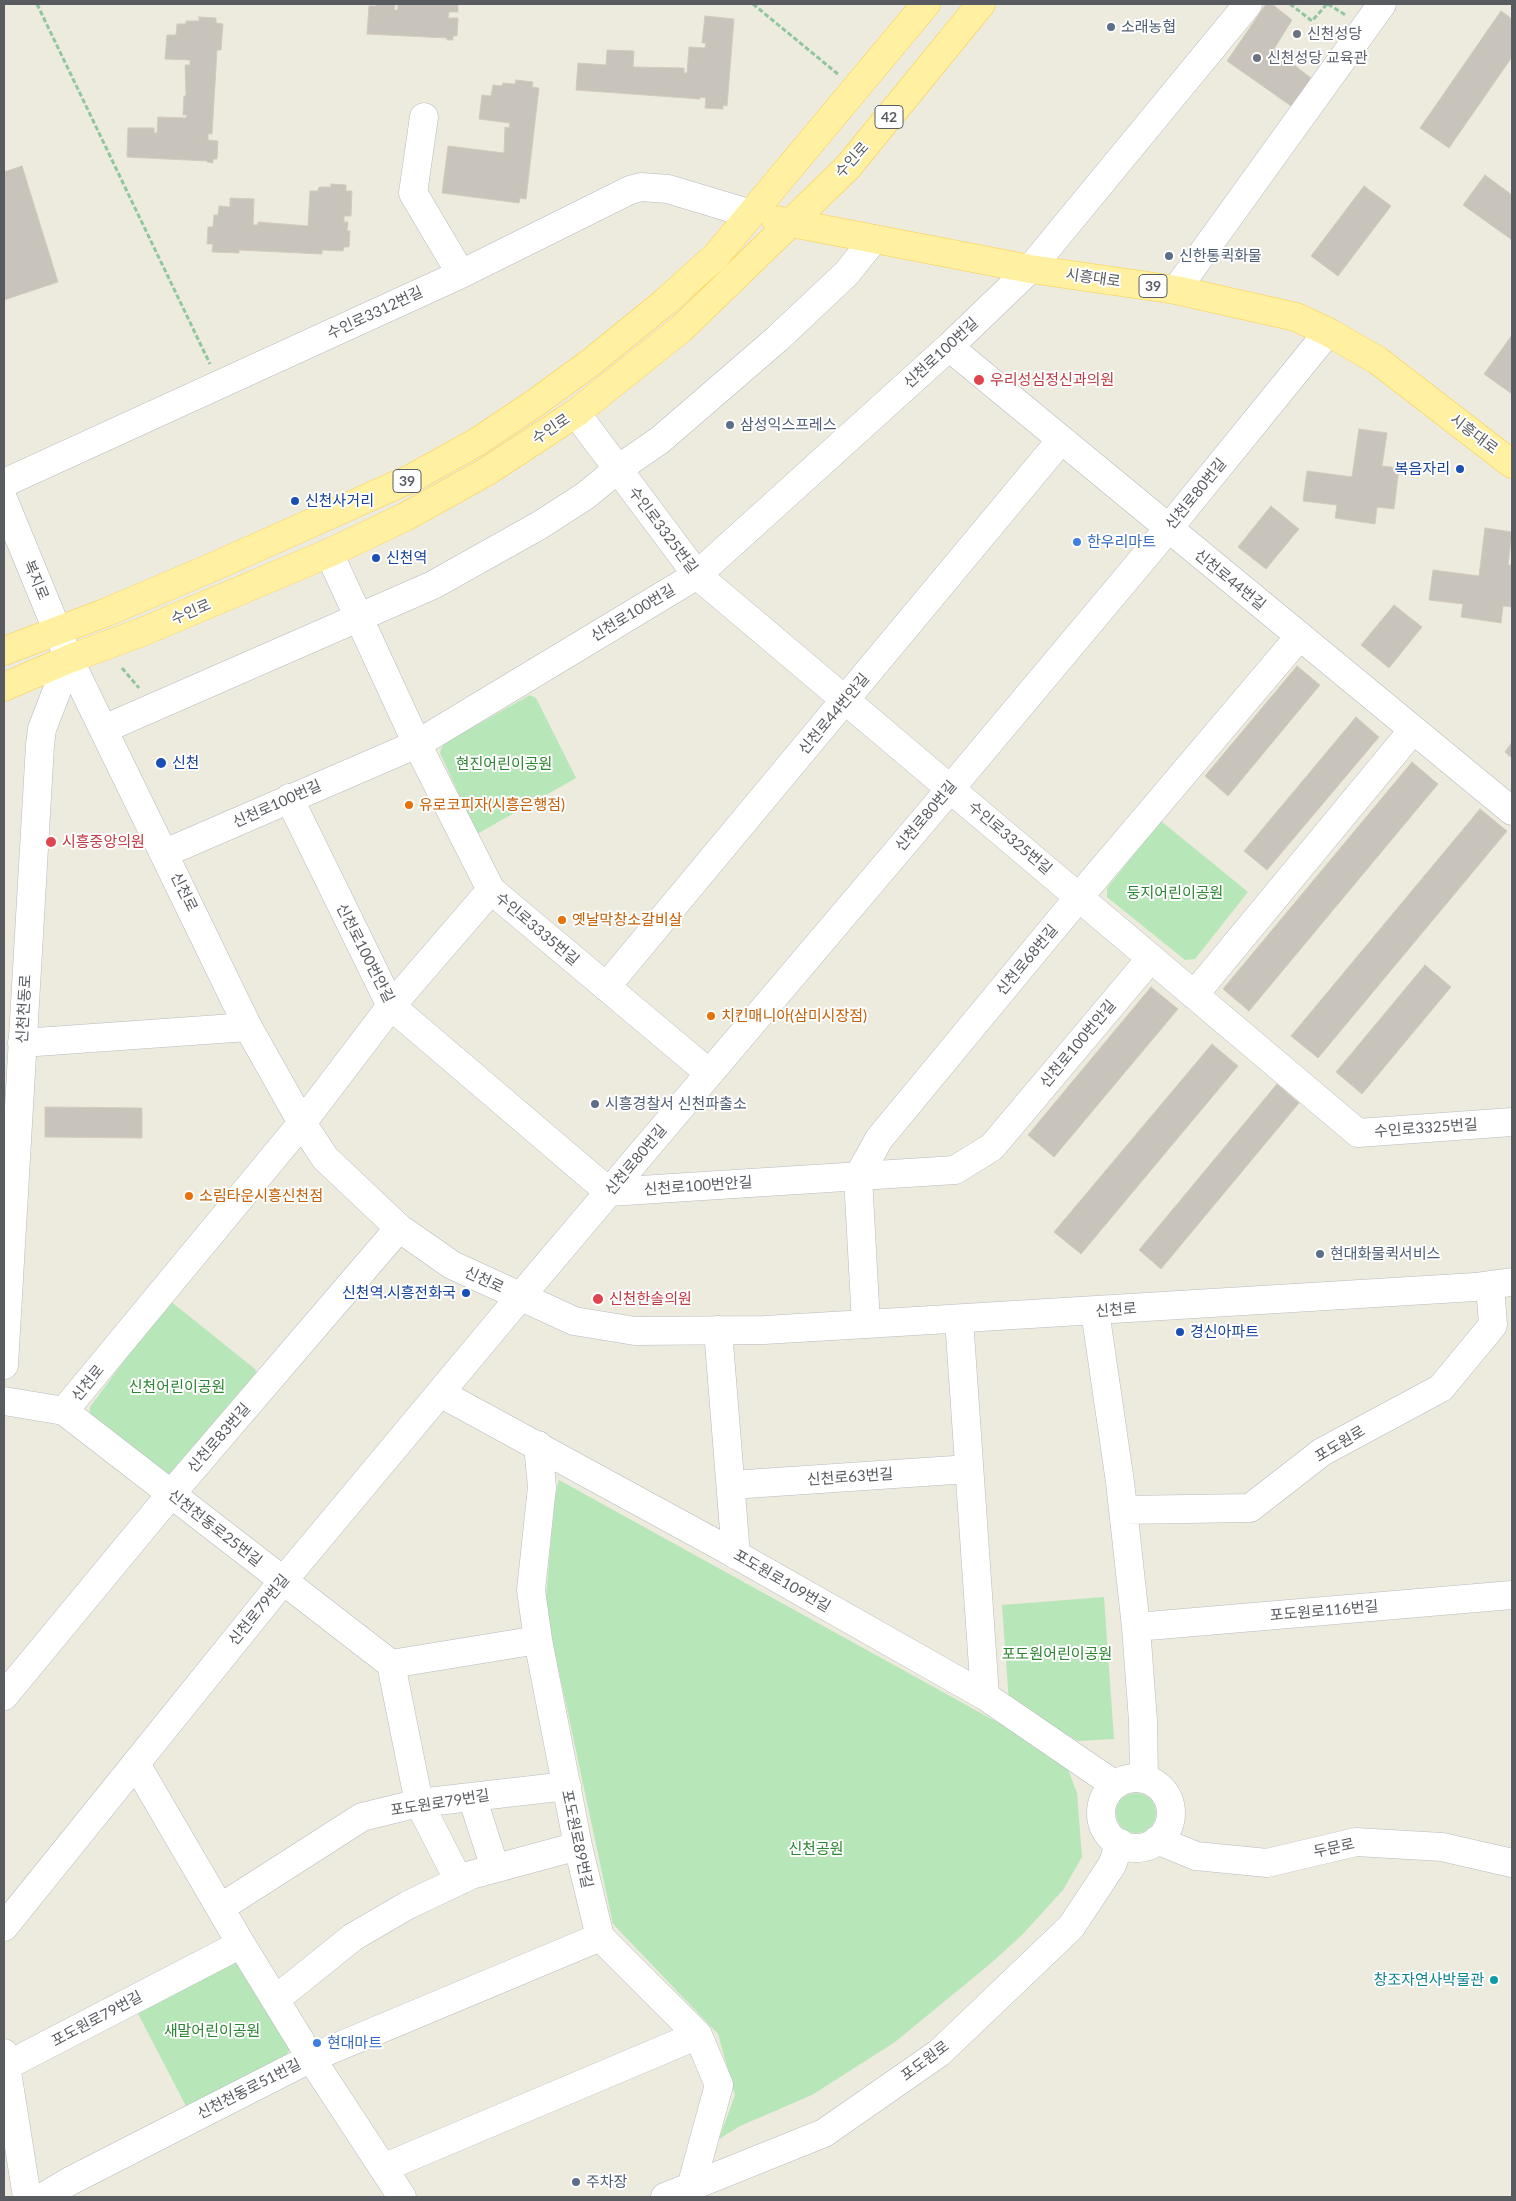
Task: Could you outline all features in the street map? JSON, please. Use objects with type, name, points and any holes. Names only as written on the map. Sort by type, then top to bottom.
[{"type":"main road","name":"수인로","points":[[4,651],[107,612],[214,567],[412,478],[477,442],[590,363],[665,302],[716,256],[926,4]]},
{"type":"main road","name":"수인로","points":[[4,687],[70,659],[142,632],[329,553],[405,517],[486,472],[576,413],[682,328],[848,167],[981,4]]},
{"type":"main road","name":"시흥대로","points":[[751,214],[1030,269],[1176,290],[1296,317],[1328,332],[1377,360],[1512,464]]},
{"type":"street","name":"신천로100번길","points":[[165,853],[417,744],[697,575],[949,347],[1030,269],[1248,4]]},
{"type":"street","points":[[1176,290],[1382,4]]},
{"type":"street","points":[[424,117],[413,193],[461,274]]},
{"type":"street","name":"수인로3312번길","points":[[4,483],[461,274],[640,187],[680,192],[751,214]]},
{"type":"street","points":[[104,729],[433,585],[540,525],[585,496],[618,469],[660,440],[777,339],[847,272],[874,239]]},
{"type":"street","name":"신천로80번길","points":[[520,1297],[1168,529],[1328,332]]},
{"type":"street","name":"신천로44번길","points":[[949,347],[1512,811]]},
{"type":"street","name":"수인로3325번길","points":[[576,413],[697,575],[1358,1133],[1512,1122]]},
{"type":"street","name":"신천로44번안길","points":[[606,987],[1061,440]]},
{"type":"street","name":"복지로","points":[[4,501],[70,659]]},
{"type":"street","name":"수인로3335번길","points":[[329,553],[417,744],[492,890],[709,1073]]},
{"type":"street","name":"신천로68번길","points":[[858,1176],[879,1139],[1079,897],[1300,637]]},
{"type":"street","name":"신천로","points":[[70,659],[248,1027],[302,1123],[325,1158],[399,1228],[452,1265],[574,1321],[626,1330],[718,1330],[959,1319],[1501,1284]]},
{"type":"street","name":"신천천동로","points":[[4,1365],[40,745],[42,729],[70,659]]},
{"type":"street","points":[[1194,994],[1413,730]]},
{"type":"street","name":"신천로100번안길","points":[[289,798],[391,1006],[609,1192],[955,1170],[992,1147],[1151,958]]},
{"type":"street","points":[[302,1123],[391,1006],[492,890]]},
{"type":"street","points":[[22,1043],[248,1027]]},
{"type":"street","name":"신천로","points":[[64,1411],[302,1123]]},
{"type":"street","points":[[858,1176],[866,1324]]},
{"type":"street","name":"신천로83번길","points":[[4,1696],[171,1494],[399,1228]]},
{"type":"street","name":"포도원로","points":[[1123,1510],[1250,1508],[1322,1452],[1441,1388],[1494,1325],[1501,1284]]},
{"type":"street","name":"신천로79번길","points":[[4,1928],[283,1580],[520,1297]]},
{"type":"street","points":[[1095,1311],[1123,1510],[1136,1627],[1143,1721],[1144,1779]]},
{"type":"street","points":[[959,1319],[985,1696]]},
{"type":"street","points":[[718,1330],[736,1555]]},
{"type":"street","name":"포도원로109번길","points":[[440,1393],[736,1555],[985,1696],[1115,1785]]},
{"type":"street","name":"신천천동로25번길","points":[[4,1401],[64,1411],[391,1664]]},
{"type":"street","name":"포도원로89번길","points":[[538,1445],[542,1487],[531,1590],[538,1640],[578,1846],[600,1937]]},
{"type":"street","name":"신천로63번길","points":[[731,1485],[969,1469]]},
{"type":"street","name":"포도원로116번길","points":[[1136,1627],[1512,1595]]},
{"type":"street","points":[[459,1881],[419,1803],[391,1664],[538,1640]]},
{"type":"street","points":[[136,1764],[241,1944],[311,2058],[402,2197]]},
{"type":"street","points":[[1144,1779],[1161,1788],[1170,1805],[1169,1824],[1157,1840],[1149,1845],[1139,1847],[1120,1843],[1112,1837],[1102,1820],[1104,1801],[1115,1785],[1124,1780],[1144,1779]]},
{"type":"street","name":"포도원로79번길","points":[[220,1908],[362,1816],[419,1803],[567,1786]]},
{"type":"street","points":[[472,1797],[495,1868]]},
{"type":"street","name":"두문로","points":[[1157,1840],[1196,1856],[1267,1863],[1356,1842],[1442,1847],[1512,1864]]},
{"type":"street","name":"포도원로","points":[[664,2197],[691,2192],[824,2134],[939,2053],[1071,1927],[1112,1865],[1120,1843]]},
{"type":"street","points":[[276,1999],[353,1937],[408,1905],[459,1881],[495,1868],[578,1846]]},
{"type":"street","points":[[600,1937],[698,2035],[719,2085],[691,2192]]},
{"type":"street","name":"신천천동로51번길","points":[[43,2197],[70,2181],[311,2058],[600,1937]]},
{"type":"street","name":"포도원로79번길","points":[[5,2059],[241,1944]]},
{"type":"street","points":[[383,2168],[698,2035]]},
{"type":"street","points":[[5,2059],[27,2197]]},
{"type":"path","points":[[37,4],[212,368]]},
{"type":"path","points":[[753,4],[840,76]]},
{"type":"path","points":[[1290,4],[1312,21],[1327,4]]},
{"type":"path","points":[[122,668],[140,689]]},
{"type":"green space","name":"현진어린이공원","points":[[530,695],[536,698],[576,778],[477,834],[440,753],[443,744]]},
{"type":"green space","name":"둥지어린이공원","points":[[1161,821],[1248,892],[1195,959],[1185,960],[1107,897],[1107,888]]},
{"type":"green space","name":"신천어린이공원","points":[[169,1300],[255,1369],[258,1378],[166,1481],[90,1416],[90,1407]]},
{"type":"green space","name":"신천공원","points":[[559,1480],[1064,1759],[1077,1793],[1082,1857],[1063,1890],[1022,1935],[990,1964],[895,2042],[812,2095],[740,2126],[719,2139],[735,2095],[718,2034],[613,1924],[551,1634],[546,1597],[555,1497]]},
{"type":"green space","name":"포도원어린이공원","points":[[1104,1597],[1114,1739],[1078,1741],[1009,1703],[1002,1605]]},
{"type":"green space","points":[[1140,1793],[1147,1796],[1153,1802],[1156,1813],[1155,1821],[1147,1830],[1140,1833],[1132,1833],[1125,1830],[1117,1821],[1116,1809],[1119,1802],[1128,1794]]},
{"type":"green space","name":"새말어린이공원","points":[[235,1953],[290,2048],[286,2058],[188,2110],[134,2006]]},
{"type":"building","points":[[376,4],[395,5],[394,10],[398,10],[398,4],[458,4],[458,12],[449,12],[448,18],[458,18],[457,36],[453,36],[453,40],[447,40],[447,38],[367,34],[369,6],[376,6]]},
{"type":"building","name":"신천성당 교육관","points":[[1266,4],[1272,4],[1292,20],[1274,49],[1312,79],[1291,106],[1227,61]]},
{"type":"building","points":[[1501,11],[1512,19],[1512,57],[1449,148],[1420,128]]},
{"type":"building","points":[[705,16],[734,19],[727,106],[723,105],[723,109],[705,108],[706,98],[700,97],[700,99],[576,90],[578,63],[606,65],[607,50],[634,51],[633,67],[684,68],[684,73],[687,73],[689,47],[705,48],[706,43],[702,43]]},
{"type":"building","points":[[199,17],[216,18],[216,23],[223,24],[221,50],[217,50],[212,134],[208,134],[208,140],[218,141],[217,159],[213,159],[213,163],[207,161],[127,157],[128,128],[154,128],[154,133],[157,133],[158,117],[186,118],[187,115],[183,115],[184,96],[186,96],[185,65],[190,65],[190,60],[165,59],[167,35],[176,35],[177,24],[186,24],[186,21],[199,21]]},
{"type":"building","points":[[516,80],[533,82],[532,87],[539,88],[526,199],[520,198],[519,203],[442,193],[448,146],[504,153],[505,127],[509,128],[510,123],[479,119],[482,95],[491,96],[493,85],[502,86],[503,83],[515,84]]},
{"type":"building","points":[[22,166],[58,282],[4,300],[4,172]]},
{"type":"building","points":[[1485,175],[1512,195],[1512,240],[1463,205]]},
{"type":"building","points":[[331,184],[346,185],[346,191],[352,191],[351,216],[344,216],[344,222],[348,222],[347,231],[350,231],[349,247],[344,247],[343,251],[322,250],[322,254],[239,250],[239,253],[212,252],[213,244],[207,244],[208,227],[213,227],[214,215],[218,215],[219,206],[230,207],[230,198],[254,199],[253,225],[258,225],[258,222],[308,226],[310,191],[318,191],[319,187],[331,187]]},
{"type":"building","points":[[1364,186],[1391,206],[1338,276],[1311,256]]},
{"type":"building","points":[[1512,335],[1512,394],[1484,374]]},
{"type":"building","points":[[1359,429],[1387,433],[1382,466],[1399,468],[1394,509],[1377,507],[1375,524],[1335,518],[1337,505],[1303,501],[1307,471],[1352,477]]},
{"type":"building","points":[[1271,506],[1299,529],[1266,569],[1238,547]]},
{"type":"building","points":[[1485,528],[1512,532],[1508,565],[1512,565],[1512,607],[1503,606],[1501,623],[1461,617],[1463,604],[1429,600],[1433,570],[1479,576]]},
{"type":"building","points":[[1394,605],[1422,627],[1389,668],[1361,645]]},
{"type":"building","points":[[1297,666],[1320,685],[1228,796],[1205,776]]},
{"type":"building","points":[[1356,717],[1379,737],[1267,870],[1244,851]]},
{"type":"building","points":[[1512,742],[1512,758],[1505,752]]},
{"type":"building","points":[[1412,762],[1438,784],[1249,1011],[1223,989]]},
{"type":"building","points":[[1480,809],[1507,831],[1318,1058],[1291,1036]]},
{"type":"building","points":[[1425,965],[1451,987],[1362,1094],[1336,1072]]},
{"type":"building","points":[[1151,987],[1178,1009],[1054,1157],[1028,1135]]},
{"type":"building","points":[[1212,1044],[1238,1066],[1081,1254],[1054,1232]]},
{"type":"building","points":[[1277,1084],[1299,1103],[1161,1269],[1139,1250]]},
{"type":"building","points":[[45,1107],[142,1108],[142,1138],[45,1137]]},
{"type":"place","name":"소래농협","points":[[1111,27]]},
{"type":"place","name":"신천성당","points":[[1297,34]]},
{"type":"place","name":"신천성당 교육관","points":[[1257,58]]},
{"type":"place","name":"신한통퀵화물","points":[[1169,256]]},
{"type":"place","name":"우리성심정신과의원","points":[[979,380]]},
{"type":"place","name":"삼성익스프레스","points":[[730,425]]},
{"type":"place","name":"복음자리","points":[[1460,469]]},
{"type":"place","name":"신천사거리","points":[[295,501]]},
{"type":"place","name":"한우리마트","points":[[1077,542]]},
{"type":"place","name":"신천역","points":[[376,558]]},
{"type":"place","name":"신천","points":[[161,763]]},
{"type":"place","name":"유로코피자(시흥은행점)","points":[[409,805]]},
{"type":"place","name":"시흥중앙의원","points":[[51,842]]},
{"type":"place","name":"옛날막창소갈비살","points":[[562,920]]},
{"type":"place","name":"치킨매니아(삼미시장점)","points":[[711,1016]]},
{"type":"place","name":"시흥경찰서 신천파출소","points":[[595,1104]]},
{"type":"place","name":"소림타운시흥신천점","points":[[189,1196]]},
{"type":"place","name":"현대화물퀵서비스","points":[[1320,1254]]},
{"type":"place","name":"신천역.시흥전화국","points":[[466,1293]]},
{"type":"place","name":"신천한솔의원","points":[[598,1299]]},
{"type":"place","name":"경신아파트","points":[[1180,1332]]},
{"type":"place","name":"창조자연사박물관","points":[[1494,1980]]},
{"type":"place","name":"현대마트","points":[[317,2043]]},
{"type":"place","name":"주차장","points":[[576,2182]]}]
